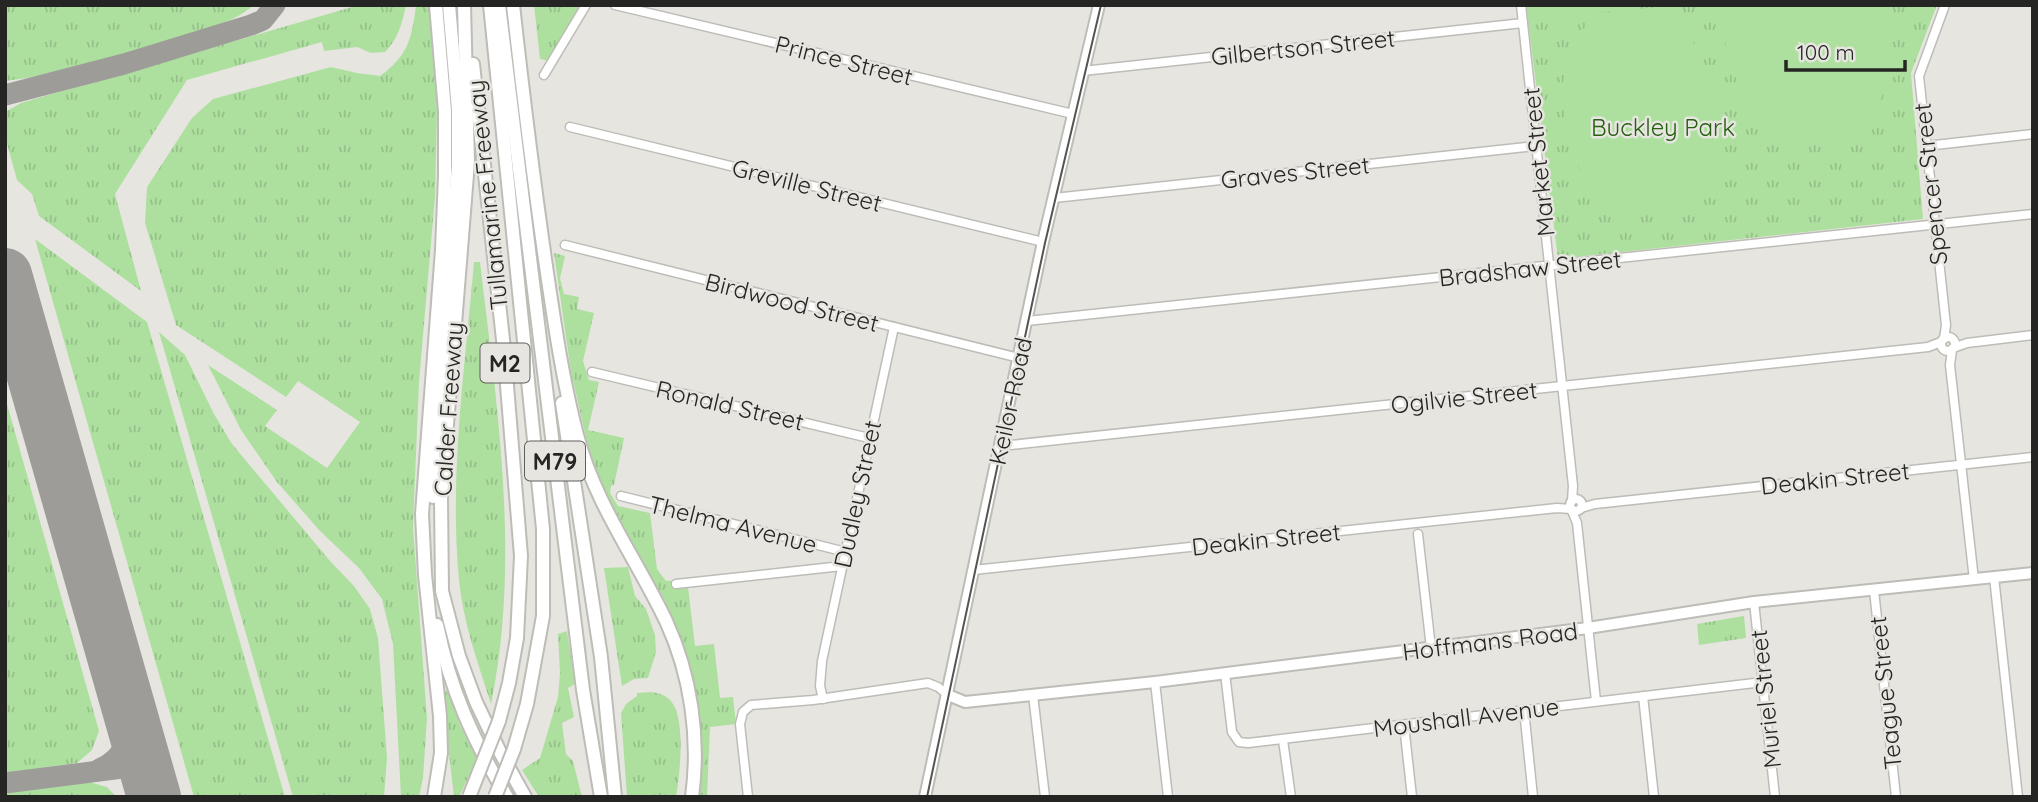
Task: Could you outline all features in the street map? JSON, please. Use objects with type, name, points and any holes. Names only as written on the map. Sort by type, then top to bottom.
[{"type":"highway","points":[[434,797],[441,753],[440,716],[422,514],[445,175],[445,111],[436,5]]},
{"type":"highway","points":[[442,591],[434,528],[434,452],[458,166],[458,110],[449,5]]},
{"type":"highway","name":"Calder Freeway","points":[[465,5],[468,162],[441,499],[442,591],[459,656],[475,702],[526,797]]},
{"type":"highway","name":"Tullamarine Freeway","points":[[465,5],[502,336],[521,556],[517,638],[509,683],[499,721],[469,797]]},
{"type":"highway","name":"Tullamarine Freeway","points":[[490,5],[543,529],[542,616],[527,704],[495,797]]},
{"type":"highway","name":"M79","points":[[499,5],[579,663],[601,797]]},
{"type":"highway","points":[[513,5],[567,440],[601,657],[614,797]]},
{"type":"highway","points":[[552,309],[571,408],[588,471],[609,519],[665,620],[681,662],[689,692],[694,730],[692,797]]},
{"type":"highway","points":[[424,552],[440,639],[457,701],[473,738],[506,797]]},
{"type":"main road","name":"Keilor Road","points":[[925,797],[1044,242],[1099,5]]},
{"type":"main road","name":"Hoffmans Road","points":[[948,695],[965,702],[1155,682],[1588,628],[1754,602],[2033,573]]},
{"type":"street","points":[[544,75],[586,5]]},
{"type":"street","name":"Prince Street","points":[[615,5],[1073,114]]},
{"type":"street","name":"Market Street","points":[[1521,5],[1596,701]]},
{"type":"street","name":"Spencer Street","points":[[1945,5],[1919,76],[1973,580]]},
{"type":"street","name":"Gilbertson Street","points":[[1083,71],[1523,23]]},
{"type":"street","name":"Greville Street","points":[[570,127],[1044,242]]},
{"type":"street","points":[[1926,146],[2033,134]]},
{"type":"street","name":"Graves Street","points":[[1054,198],[1536,146]]},
{"type":"street","name":"Bradshaw Street","points":[[1027,321],[2033,215]]},
{"type":"street","name":"Birdwood Street","points":[[565,245],[1019,358]]},
{"type":"street","name":"Dudley Street","points":[[818,699],[822,662],[894,327]]},
{"type":"street","name":"Ogilvie Street","points":[[1001,446],[2033,335]]},
{"type":"street","name":"Ronald Street","points":[[592,372],[869,438]]},
{"type":"street","name":"Deakin Street","points":[[974,570],[2033,457]]},
{"type":"street","name":"Thelma Avenue","points":[[621,496],[846,552]]},
{"type":"street","points":[[1418,534],[1431,648]]},
{"type":"street","points":[[676,584],[842,566]]},
{"type":"street","points":[[1994,577],[2018,797]]},
{"type":"street","name":"Teague Street","points":[[1874,590],[1896,797]]},
{"type":"street","name":"Muriel Street","points":[[1754,602],[1775,797]]},
{"type":"street","name":"Moushall Avenue","points":[[1226,673],[1235,738],[1239,742],[1248,743],[1763,682]]},
{"type":"street","points":[[1155,682],[1168,797]]},
{"type":"street","points":[[748,797],[740,724],[745,710],[751,705],[818,699],[928,683],[939,687],[948,695]]},
{"type":"street","points":[[1033,695],[1045,797]]},
{"type":"street","points":[[1643,696],[1654,797]]},
{"type":"street","points":[[1524,710],[1533,797]]},
{"type":"street","points":[[1404,724],[1412,797]]},
{"type":"street","points":[[1285,739],[1291,797]]},
{"type":"green space","points":[[5,5],[254,5],[222,24],[199,32],[85,65],[5,81]]},
{"type":"green space","points":[[359,5],[406,5],[399,31],[385,52],[371,53],[357,47],[324,51],[322,42],[187,80],[115,194],[141,291],[39,216],[32,194],[17,180],[5,136],[5,112],[21,103]]},
{"type":"green space","points":[[416,5],[432,5],[437,110],[435,197],[419,382],[413,527],[427,719],[419,797],[401,797],[393,644],[382,599],[359,568],[320,531],[277,482],[241,430],[208,365],[277,410],[265,426],[327,468],[360,422],[298,381],[286,397],[176,325],[145,223],[147,187],[192,118],[213,99],[331,67],[380,76],[403,53],[413,27]]},
{"type":"green space","points":[[534,5],[576,5],[579,9],[549,61],[540,59]]},
{"type":"green space","name":"Buckley Park","points":[[1526,5],[1937,5],[1911,73],[1923,219],[1558,259]]},
{"type":"green space","points":[[1531,5],[1611,5],[1612,11],[1532,20]]},
{"type":"green space","points":[[1718,5],[1882,5],[1887,37],[1887,70],[1884,90],[1872,113],[1852,132],[1814,145],[1788,140],[1774,132],[1753,111],[1734,73]]},
{"type":"green space","points":[[1647,8],[1670,13],[1688,30],[1718,98],[1723,134],[1720,155],[1703,189],[1671,210],[1651,215],[1628,215],[1607,207],[1590,188],[1577,163],[1568,133],[1564,72],[1571,47],[1589,24],[1613,14]]},
{"type":"green space","points":[[35,239],[147,322],[285,797],[194,797]]},
{"type":"green space","points":[[554,253],[565,256],[560,278],[564,294],[579,297],[577,309],[594,313],[583,361],[589,380],[599,382],[588,430],[624,438],[610,493],[618,506],[650,513],[657,569],[666,581],[687,579],[695,646],[714,644],[720,698],[733,697],[736,724],[710,727],[707,797],[698,797],[701,730],[684,645],[663,597],[615,517],[590,455],[571,372]]},
{"type":"green space","points":[[474,262],[480,262],[503,483],[504,594],[500,649],[491,704],[464,611],[456,540],[459,421]]},
{"type":"green space","points":[[159,332],[185,355],[232,444],[354,586],[370,609],[378,638],[387,758],[384,797],[293,797]]},
{"type":"green space","points":[[5,397],[99,731],[92,750],[77,763],[5,773]]},
{"type":"green space","points":[[628,567],[635,596],[646,609],[655,635],[656,652],[648,678],[634,679],[622,686],[604,568]]},
{"type":"green space","points":[[1744,616],[1746,638],[1699,645],[1697,624]]},
{"type":"green space","points":[[567,631],[575,684],[568,688],[574,717],[562,723],[566,754],[573,761],[582,797],[539,797],[522,770],[540,758],[558,697],[558,634]]},
{"type":"green space","points":[[448,690],[460,725],[477,759],[459,797],[454,797],[442,693]]},
{"type":"green space","points":[[651,692],[671,701],[679,720],[681,747],[676,797],[627,797],[621,713],[637,693]]},
{"type":"green space","points":[[89,782],[107,787],[116,797],[5,797],[5,792]]},
{"type":"taxiway","points":[[5,95],[124,64],[251,25],[263,20],[275,5]]},
{"type":"taxiway","points":[[99,769],[116,759],[126,744],[130,726],[129,707]]},
{"type":"taxiway","points":[[5,783],[146,765]]},
{"type":"runway","points":[[5,275],[154,797]]},
{"type":"tram line","points":[[927,797],[1045,243],[1101,5]]}]
